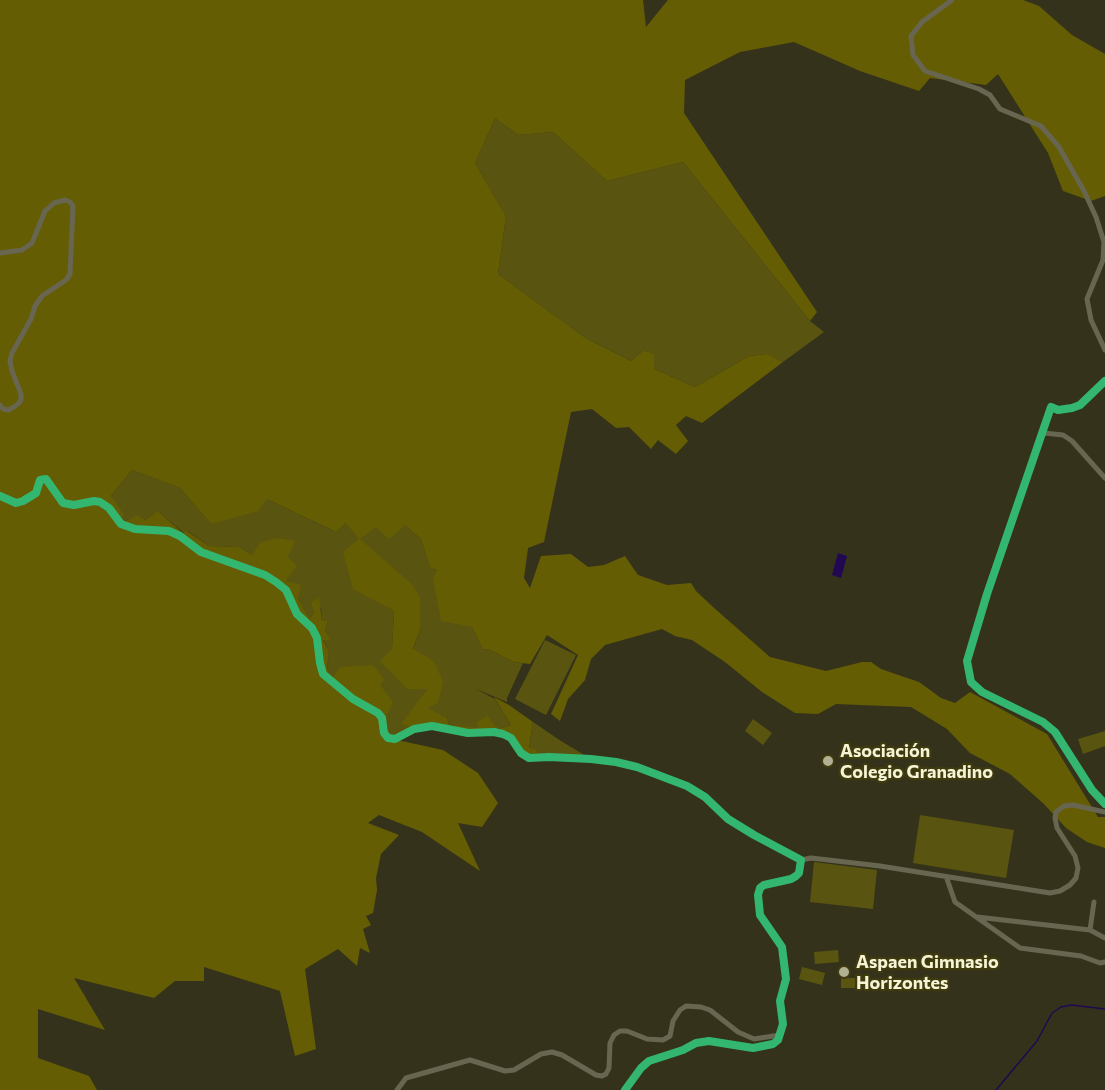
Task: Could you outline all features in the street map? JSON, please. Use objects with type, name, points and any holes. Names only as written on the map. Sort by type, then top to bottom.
[{"type":"street","points":[[952,0],[922,22],[911,36],[913,55],[925,71],[979,89],[990,95],[1000,109],[1041,126],[1059,147],[1084,191],[1104,242],[1103,260],[1087,299],[1091,320],[1105,350]]},
{"type":"street","points":[[0,253],[22,250],[32,243],[45,211],[54,203],[65,200],[73,206],[70,274],[66,280],[42,296],[12,353],[10,361],[21,400],[9,410],[3,409],[0,405]]},
{"type":"street","points":[[1105,381],[1080,405],[1058,410],[1051,407],[987,594],[967,662],[971,682],[982,692],[1043,722],[1055,732],[1092,790],[1105,804]]},
{"type":"street","points":[[1044,433],[1063,435],[1072,441],[1105,478]]},
{"type":"street","points":[[0,496],[16,503],[23,501],[36,493],[40,480],[46,479],[63,503],[74,505],[94,501],[105,504],[121,524],[135,529],[169,531],[180,536],[201,552],[265,575],[286,590],[297,614],[312,628],[317,638],[323,674],[353,699],[378,712],[382,718],[384,733],[388,738],[395,739],[414,729],[432,726],[468,733],[494,732],[511,738],[521,753],[529,758],[591,759],[637,767],[687,786],[705,797],[728,819],[754,836],[801,860],[811,858],[880,866],[947,879],[1050,894],[1060,891],[1076,878],[1078,868],[1075,856],[1057,828],[1054,818],[1056,812],[1064,806],[1073,805],[1105,812]]},
{"type":"street","points":[[625,1090],[641,1068],[652,1059],[696,1043],[709,1041],[753,1048],[773,1044],[780,1035],[783,1024],[780,1001],[786,979],[782,947],[760,915],[758,895],[760,888],[764,885],[796,876],[799,873],[801,860]]},
{"type":"street","points":[[947,879],[955,902],[1020,948],[1081,956],[1100,963],[1105,962]]},
{"type":"street","points":[[1090,930],[1095,902]]},
{"type":"street","points":[[975,917],[1090,930],[1105,938]]},
{"type":"street","points":[[397,1090],[406,1078],[470,1060],[505,1071],[514,1070],[541,1054],[552,1052],[602,1076],[609,1068],[610,1043],[614,1035],[620,1031],[627,1031],[655,1041],[663,1040],[670,1036],[673,1021],[680,1010],[686,1006],[710,1010],[738,1032],[754,1040],[780,1035]]},
{"type":"shaded area","points":[[0,0],[643,0],[646,27],[668,0],[1023,0],[1039,6],[1072,35],[1105,54],[1105,196],[1091,201],[1063,191],[1048,153],[998,74],[986,85],[930,78],[919,91],[860,71],[794,42],[740,52],[685,80],[684,113],[817,312],[810,321],[683,162],[607,181],[553,132],[518,135],[495,118],[475,163],[506,216],[498,274],[587,339],[631,361],[644,350],[654,354],[654,369],[695,387],[749,356],[768,354],[783,362],[702,423],[686,416],[676,425],[688,441],[676,454],[658,440],[651,449],[629,427],[616,428],[592,409],[571,412],[544,542],[528,548],[524,578],[530,588],[541,556],[571,554],[588,567],[604,565],[625,556],[638,575],[667,585],[691,583],[713,607],[770,657],[826,671],[871,662],[881,669],[919,682],[941,698],[955,703],[970,692],[1047,734],[1098,817],[1105,817],[1105,848],[1087,842],[1066,828],[1044,804],[1010,774],[970,753],[947,729],[911,707],[836,704],[818,714],[795,713],[762,692],[725,662],[692,640],[675,636],[662,629],[605,645],[591,659],[585,680],[568,699],[560,721],[551,714],[578,655],[547,635],[530,664],[514,662],[488,649],[483,650],[472,627],[441,621],[433,578],[437,570],[430,568],[421,539],[405,525],[389,539],[376,527],[360,539],[413,585],[420,598],[420,630],[413,649],[433,660],[443,681],[438,703],[428,708],[447,718],[449,725],[479,728],[476,723],[487,716],[498,729],[511,725],[494,697],[533,722],[529,748],[537,750],[536,758],[529,758],[503,734],[468,733],[443,727],[414,729],[401,724],[427,689],[407,689],[380,661],[392,649],[394,611],[353,589],[343,552],[359,539],[346,523],[336,532],[267,499],[258,511],[211,524],[180,488],[132,470],[111,496],[124,515],[118,520],[121,524],[138,515],[145,520],[158,511],[183,533],[187,531],[209,546],[239,547],[252,555],[261,542],[277,538],[295,541],[288,557],[297,566],[286,581],[301,585],[298,598],[310,620],[314,611],[311,602],[319,598],[322,621],[328,621],[325,630],[331,641],[323,640],[329,651],[327,669],[333,678],[340,667],[373,665],[384,679],[380,685],[393,702],[386,717],[382,718],[388,738],[443,750],[478,773],[498,803],[482,827],[458,823],[480,871],[422,832],[379,815],[368,823],[399,835],[381,854],[373,913],[366,916],[371,925],[363,929],[370,953],[360,948],[357,966],[338,949],[305,969],[316,1049],[295,1056],[280,991],[204,967],[204,981],[175,981],[154,998],[74,978],[105,1030],[38,1009],[38,1058],[89,1076],[97,1090],[0,1090]]},
{"type":"shaded area","points":[[495,118],[518,135],[553,132],[607,181],[683,162],[810,321],[824,332],[783,362],[768,354],[749,356],[695,387],[654,369],[654,354],[644,350],[631,361],[587,339],[498,274],[506,216],[475,163]]},
{"type":"shaded area","points":[[132,470],[180,488],[211,524],[267,499],[336,532],[346,523],[376,527],[405,525],[421,539],[430,568],[437,570],[472,627],[483,650],[488,649],[514,662],[523,663],[507,702],[476,689],[495,699],[511,725],[498,729],[468,729],[449,725],[447,718],[427,708],[433,660],[413,650],[420,630],[420,598],[353,588],[394,611],[392,649],[427,689],[402,724],[414,729],[401,736],[388,738],[333,679],[327,669],[329,651],[323,639],[330,641],[325,630],[328,621],[322,622],[321,608],[314,611],[310,621],[298,598],[285,581],[288,557],[294,541],[252,555],[239,547],[209,546],[188,531],[184,533],[158,511],[145,520],[121,524],[111,496]]},
{"type":"shaded area","points":[[838,553],[847,556],[841,578],[832,575]]},
{"type":"shaded area","points":[[545,640],[576,655],[546,715],[515,699]]},
{"type":"shaded area","points":[[753,719],[772,733],[763,745],[745,731]]},
{"type":"shaded area","points":[[533,722],[591,759],[536,758],[529,749]]},
{"type":"shaded area","points":[[1105,731],[1105,746],[1083,754],[1078,739]]},
{"type":"shaded area","points":[[920,815],[1014,830],[1006,878],[913,863]]},
{"type":"shaded area","points":[[814,862],[877,870],[873,909],[810,902]]},
{"type":"shaded area","points":[[838,950],[839,962],[815,964],[814,952]]},
{"type":"shaded area","points":[[802,967],[825,973],[822,985],[799,979]]},
{"type":"shaded area","points":[[841,978],[859,978],[859,988],[841,988]]},
{"type":"waterway","points":[[996,1090],[1037,1041],[1052,1013],[1061,1007],[1071,1005],[1105,1009]]},
{"type":"cycle path","points":[[1105,381],[1080,405],[1058,410],[1051,407],[987,594],[967,661],[971,682],[982,692],[1043,722],[1055,732],[1092,790],[1105,804]]},
{"type":"cycle path","points":[[0,496],[16,503],[23,501],[36,493],[40,480],[46,479],[63,503],[74,505],[100,502],[109,508],[121,524],[135,529],[169,531],[180,536],[201,552],[265,575],[286,590],[297,614],[312,628],[317,638],[323,674],[353,699],[378,713],[382,718],[384,733],[388,738],[395,739],[414,729],[432,726],[468,733],[494,732],[511,738],[521,753],[529,758],[591,759],[637,767],[687,786],[705,797],[728,819],[801,860],[799,873],[796,876],[764,885],[760,888],[758,895],[760,915],[782,947],[786,979],[780,1001],[783,1024],[778,1040],[773,1044],[753,1048],[709,1041],[696,1043],[683,1050],[649,1061],[625,1090]]},
{"type":"place","name":"Asociación Colegio Granadino","points":[[828,761]]},
{"type":"place","name":"Aspaen Gimnasio Horizontes","points":[[844,972]]}]
